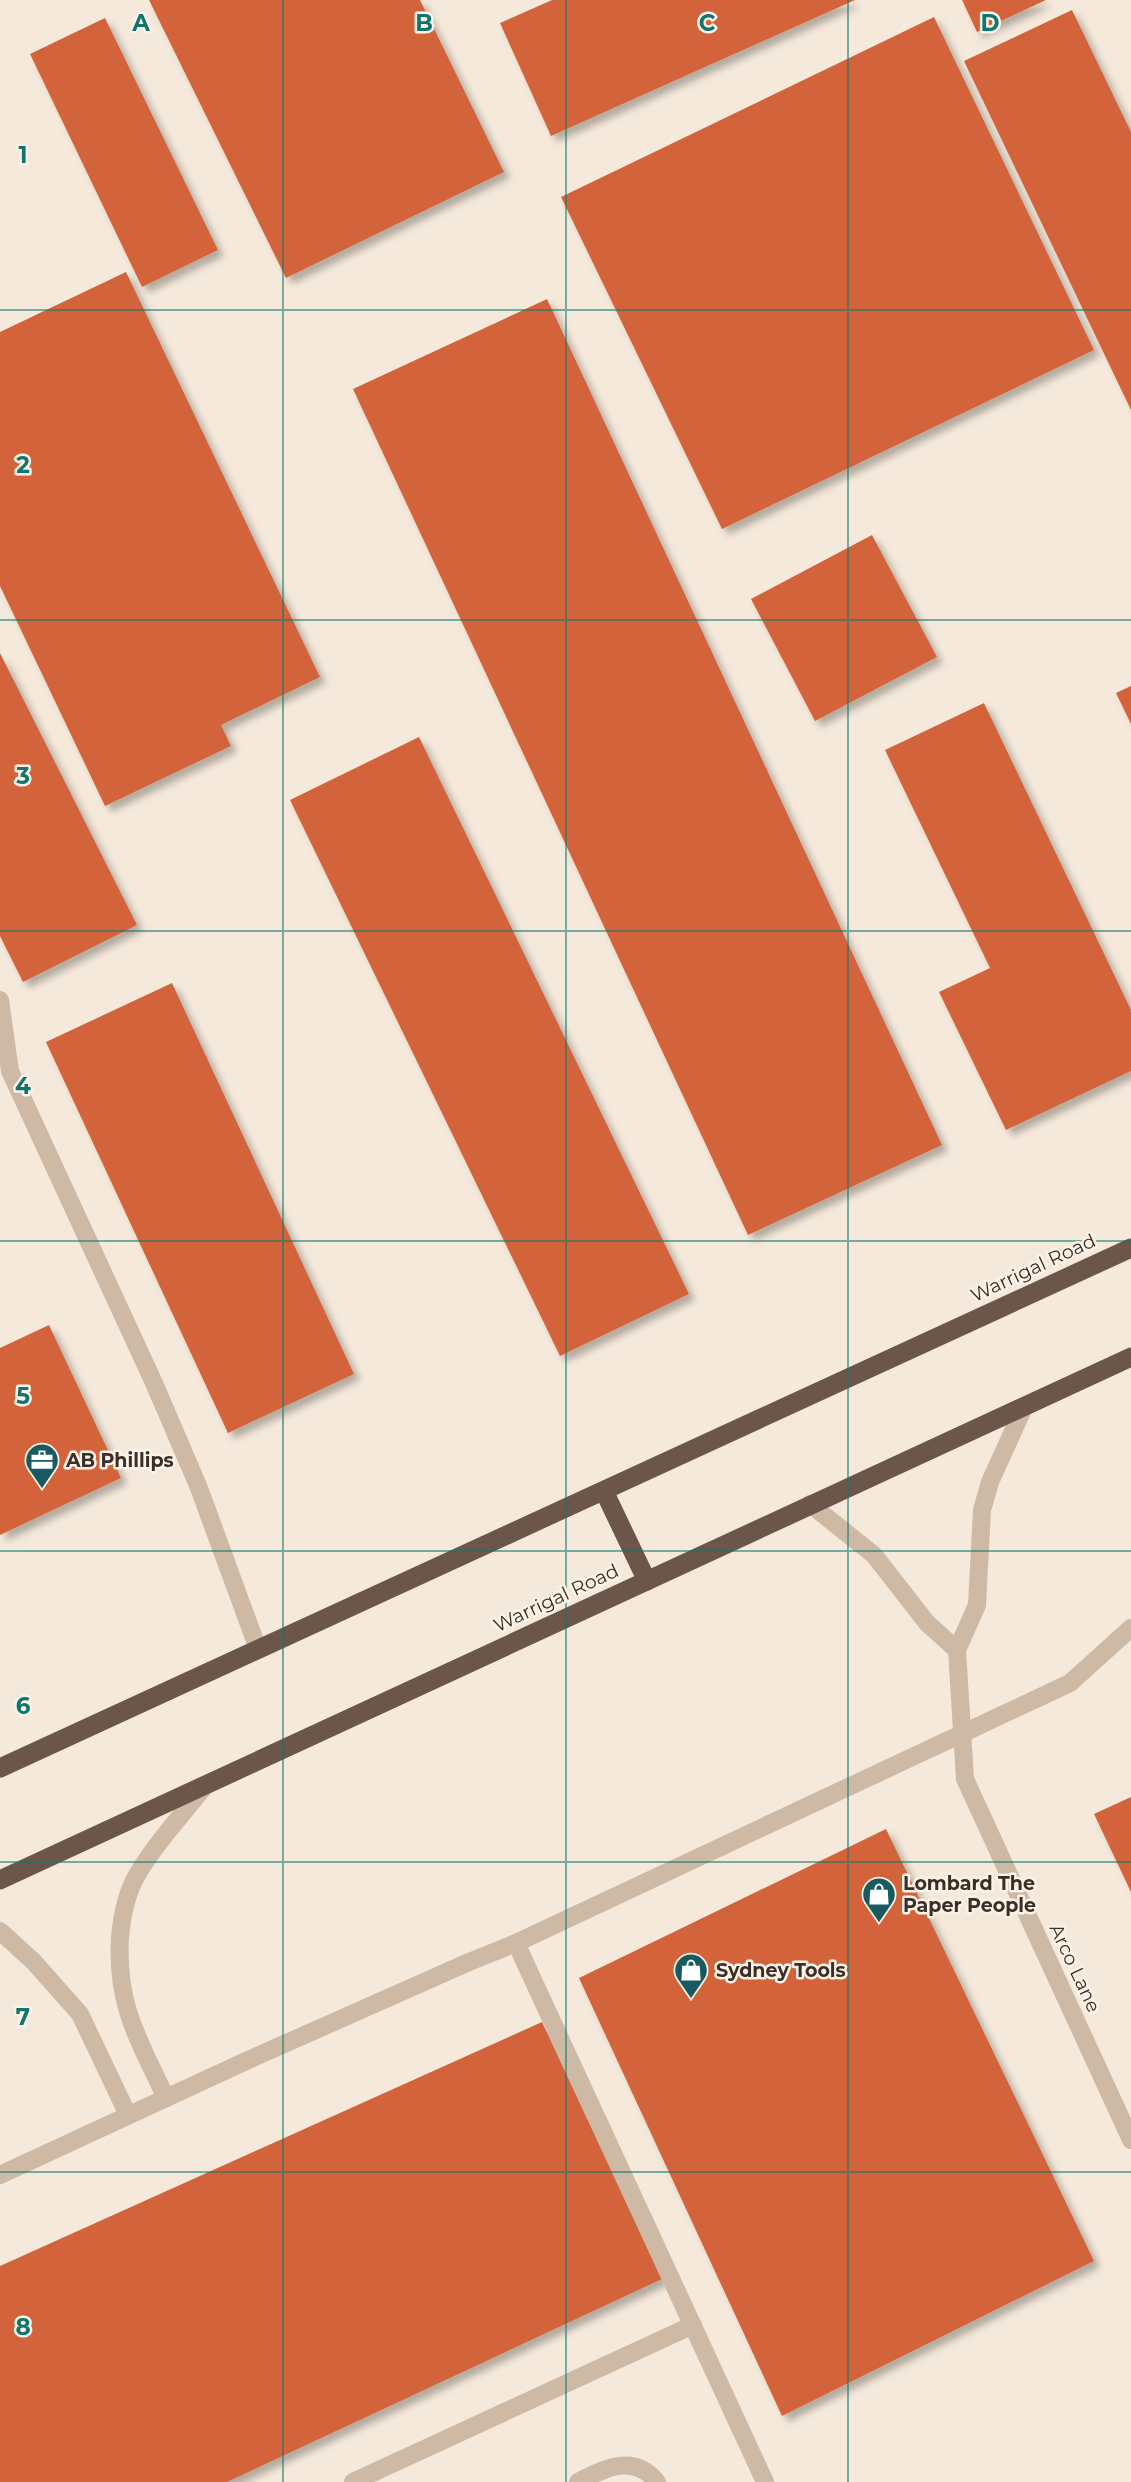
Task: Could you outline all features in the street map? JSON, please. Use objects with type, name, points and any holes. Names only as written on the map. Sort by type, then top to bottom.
[{"type":"highway","name":"Warrigal Road","points":[[0,1768],[1131,1248]]},
{"type":"highway","name":"Warrigal Road","points":[[0,1880],[1131,1357]]},
{"type":"highway","points":[[604,1492],[647,1581]]},
{"type":"street","points":[[0,1000],[10,1071],[189,1465],[258,1649]]},
{"type":"street","name":"Arco Lane","points":[[1024,1407],[990,1482],[982,1510],[976,1605],[957,1650],[965,1779],[1131,2140]]},
{"type":"street","points":[[810,1504],[874,1555],[927,1623],[957,1650]]},
{"type":"street","points":[[0,2175],[128,2115],[516,1943],[1070,1683],[1131,1628]]},
{"type":"street","points":[[166,2098],[124,2004],[120,1972],[121,1924],[123,1909],[136,1876],[205,1786]]},
{"type":"street","points":[[0,1931],[34,1962],[80,2014],[128,2115]]},
{"type":"street","points":[[516,1943],[765,2482]]},
{"type":"street","points":[[353,2482],[692,2325]]},
{"type":"street","points":[[578,2482],[599,2471],[620,2465],[637,2467],[649,2473],[657,2482]]},
{"type":"building","points":[[149,0],[420,0],[504,172],[286,278]]},
{"type":"building","points":[[552,0],[855,0],[551,136],[500,23]]},
{"type":"building","points":[[962,0],[1046,0],[977,32]]},
{"type":"building","points":[[1072,10],[1131,132],[1131,410],[964,61]]},
{"type":"building","points":[[934,17],[1094,350],[722,529],[561,197]]},
{"type":"building","points":[[105,18],[218,250],[142,287],[30,54]]},
{"type":"building","points":[[126,272],[320,677],[221,725],[231,746],[105,806],[0,586],[0,332]]},
{"type":"building","points":[[547,299],[942,1145],[748,1235],[353,389]]},
{"type":"building","points":[[872,535],[937,657],[815,721],[751,599]]},
{"type":"building","points":[[0,653],[137,925],[23,982],[0,936]]},
{"type":"building","points":[[1131,686],[1131,724],[1116,693]]},
{"type":"building","points":[[984,703],[1131,1010],[1131,1071],[1006,1130],[939,992],[990,968],[885,750]]},
{"type":"building","points":[[419,737],[689,1294],[560,1356],[290,800]]},
{"type":"building","points":[[172,983],[354,1374],[228,1433],[46,1042]]},
{"type":"building","points":[[49,1325],[121,1478],[0,1535],[0,1348]]},
{"type":"building","points":[[1131,1797],[1131,1892],[1094,1814]]},
{"type":"building","points":[[886,1829],[1094,2261],[782,2416],[579,1978]]},
{"type":"building","points":[[542,2022],[662,2279],[227,2482],[0,2482],[0,2266]]},
{"type":"place","name":"AB Phillips","points":[[42,1490]]},
{"type":"place","name":"Lombard The Paper People","points":[[879,1924]]},
{"type":"place","name":"Sydney Tools","points":[[691,2000]]}]
